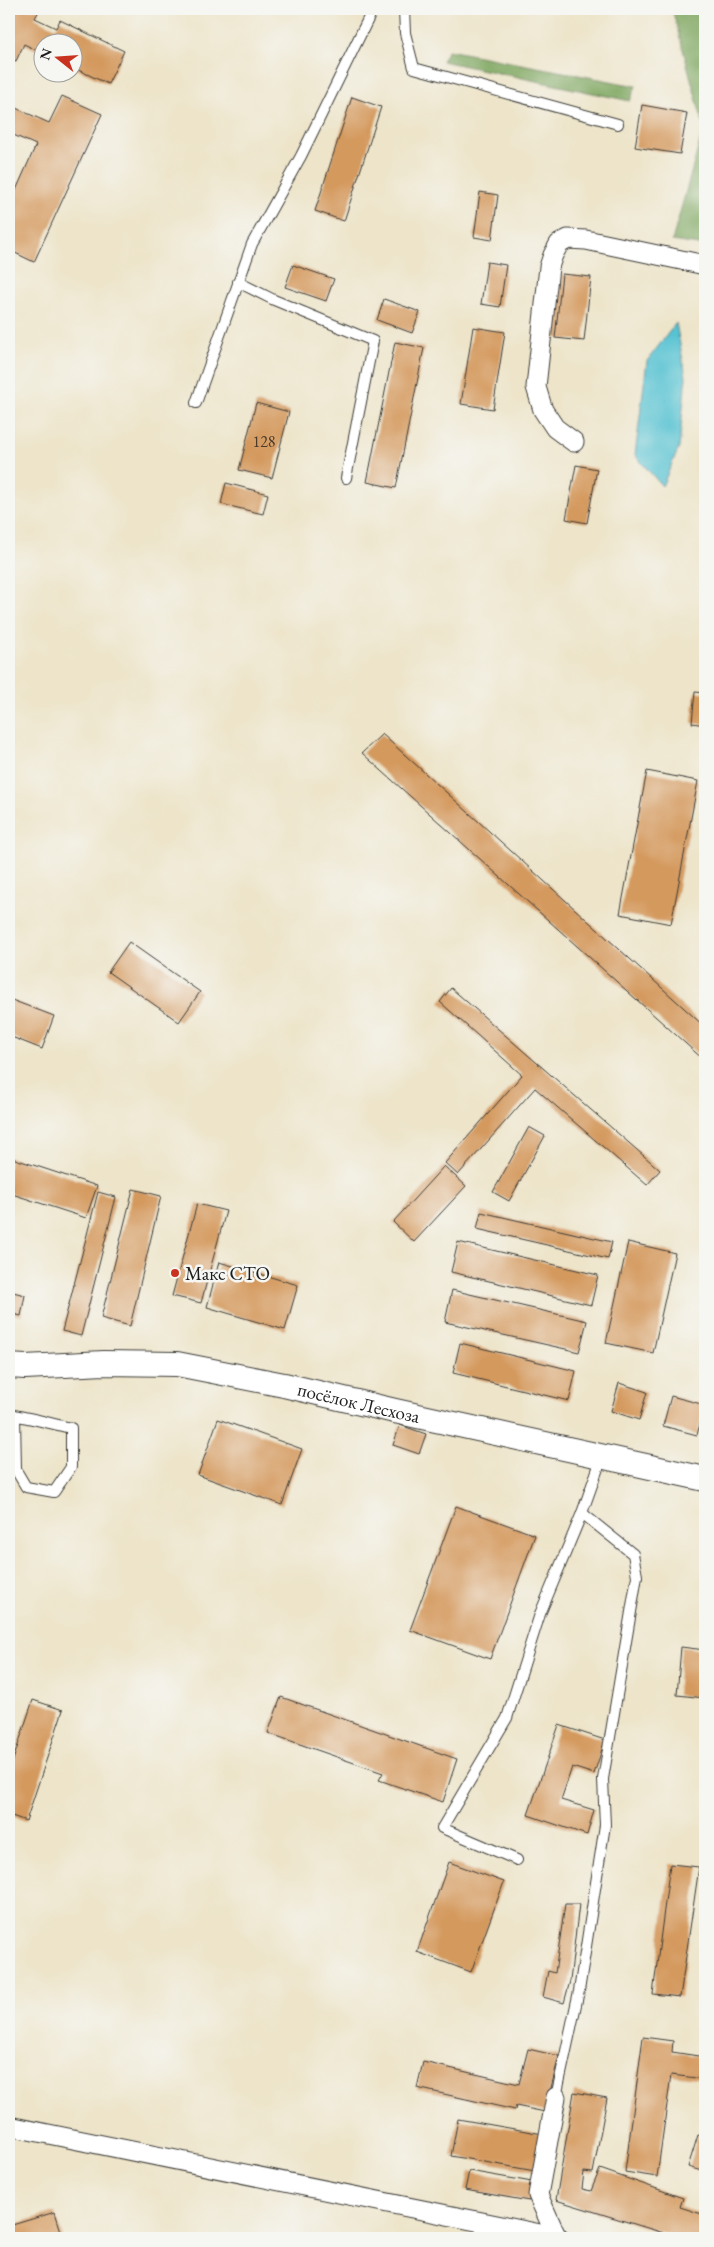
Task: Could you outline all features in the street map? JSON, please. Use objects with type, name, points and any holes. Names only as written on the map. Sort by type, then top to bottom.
[{"type":"street","points":[[574,442],[556,428],[543,410],[536,387],[549,267],[559,244],[568,239],[586,240],[705,264]]},
{"type":"street","name":"посёлок Лесхоза","points":[[9,1366],[25,1368],[104,1363],[177,1364],[284,1385],[705,1479]]},
{"type":"street","points":[[556,2096],[538,2195],[558,2238]]},
{"type":"street","points":[[9,2126],[558,2238]]},
{"type":"lane","points":[[196,403],[252,244],[301,156],[373,9]]},
{"type":"lane","points":[[404,9],[405,32],[414,68],[618,124]]},
{"type":"lane","points":[[238,282],[274,300],[372,341],[346,478]]},
{"type":"lane","points":[[12,1414],[71,1428],[71,1467],[54,1492],[26,1487],[16,1470],[12,1414]]},
{"type":"lane","points":[[517,1860],[442,1828],[507,1718],[540,1614],[582,1513],[602,1457]]},
{"type":"lane","points":[[556,2096],[579,1991],[605,1825],[603,1780],[637,1576],[633,1554],[582,1513]]},
{"type":"green space","points":[[672,9],[705,9],[705,246],[672,241],[704,127]]},
{"type":"green space","points":[[448,50],[636,86],[630,101],[442,61]]},
{"type":"water","points":[[676,323],[686,377],[679,448],[662,486],[635,455],[647,361]]},
{"type":"building","points":[[9,9],[40,9],[35,18],[56,28],[60,20],[124,51],[108,84],[82,72],[82,32],[32,32],[32,48],[24,44],[16,61],[9,58]]},
{"type":"building","points":[[62,96],[102,114],[34,262],[9,250],[9,206],[36,145],[9,133],[9,105],[49,123]]},
{"type":"building","points":[[352,97],[381,107],[344,221],[315,211]]},
{"type":"building","points":[[642,105],[687,113],[680,154],[635,147]]},
{"type":"building","points":[[480,192],[498,195],[492,240],[474,237]]},
{"type":"building","points":[[487,262],[506,265],[500,307],[481,304]]},
{"type":"building","points":[[293,265],[334,279],[326,301],[285,287]]},
{"type":"building","points":[[562,274],[591,277],[584,341],[555,338]]},
{"type":"building","points":[[384,299],[420,312],[412,333],[377,320]]},
{"type":"building","points":[[473,327],[505,332],[493,409],[461,404]]},
{"type":"building","points":[[395,342],[424,348],[396,488],[367,482]]},
{"type":"building","points":[[256,403],[289,412],[272,478],[239,470]]},
{"type":"building","points":[[576,465],[597,469],[587,523],[566,519]]},
{"type":"building","points":[[226,483],[268,494],[263,514],[221,504]]},
{"type":"building","points":[[695,692],[705,693],[705,725],[692,723]]},
{"type":"building","points":[[382,734],[705,1027],[705,1061],[362,753]]},
{"type":"building","points":[[647,771],[698,781],[671,924],[620,914]]},
{"type":"building","points":[[129,942],[200,992],[179,1022],[108,972]]},
{"type":"building","points":[[451,988],[660,1170],[647,1185],[535,1088],[458,1175],[445,1163],[522,1075],[440,1002]]},
{"type":"building","points":[[9,999],[54,1016],[42,1049],[9,1036]]},
{"type":"building","points":[[529,1127],[545,1136],[509,1201],[493,1192]]},
{"type":"building","points":[[9,1157],[97,1186],[86,1218],[9,1193]]},
{"type":"building","points":[[444,1166],[466,1186],[414,1242],[393,1222]]},
{"type":"building","points":[[133,1189],[161,1196],[130,1326],[101,1318]]},
{"type":"building","points":[[98,1192],[116,1197],[81,1336],[62,1331]]},
{"type":"building","points":[[197,1204],[226,1211],[201,1303],[172,1296]]},
{"type":"building","points":[[481,1212],[612,1242],[608,1259],[477,1229]]},
{"type":"building","points":[[458,1242],[598,1275],[591,1305],[451,1272]]},
{"type":"building","points":[[628,1242],[675,1253],[653,1353],[606,1343]]},
{"type":"building","points":[[219,1262],[298,1285],[285,1330],[207,1307]]},
{"type":"building","points":[[452,1290],[587,1321],[579,1352],[445,1322]]},
{"type":"building","points":[[9,1291],[25,1295],[21,1316],[9,1313]]},
{"type":"building","points":[[460,1343],[576,1371],[569,1401],[453,1373]]},
{"type":"building","points":[[619,1383],[647,1392],[639,1420],[611,1411]]},
{"type":"building","points":[[671,1396],[705,1405],[697,1435],[663,1426]]},
{"type":"building","points":[[218,1419],[302,1449],[282,1505],[198,1475]]},
{"type":"building","points":[[400,1425],[426,1434],[419,1454],[393,1445]]},
{"type":"building","points":[[456,1506],[535,1535],[490,1659],[410,1630]]},
{"type":"building","points":[[681,1647],[705,1650],[705,1698],[677,1695]]},
{"type":"building","points":[[281,1697],[457,1759],[443,1802],[379,1780],[383,1773],[268,1733]]},
{"type":"building","points":[[33,1700],[63,1710],[26,1821],[9,1815],[9,1772]]},
{"type":"building","points":[[559,1725],[605,1740],[594,1774],[572,1767],[561,1800],[594,1810],[587,1835],[528,1815]]},
{"type":"building","points":[[449,1862],[504,1882],[471,1972],[417,1952]]},
{"type":"building","points":[[670,1864],[699,1867],[680,1997],[653,1994]]},
{"type":"building","points":[[565,1904],[579,1904],[570,1981],[564,2003],[543,1997],[548,1971],[555,1973]]},
{"type":"building","points":[[643,2037],[673,2041],[672,2052],[705,2057],[705,2079],[671,2075],[657,2177],[625,2172]]},
{"type":"building","points":[[528,2049],[559,2056],[545,2112],[516,2106],[515,2110],[417,2088],[423,2062],[519,2084]]},
{"type":"building","points":[[574,2092],[607,2098],[593,2173],[584,2172],[582,2189],[591,2191],[600,2169],[683,2198],[680,2207],[705,2215],[705,2238],[680,2238],[556,2200]]},
{"type":"building","points":[[458,2119],[543,2134],[535,2171],[451,2156]]},
{"type":"building","points":[[698,2135],[705,2137],[705,2172],[688,2167]]},
{"type":"building","points":[[469,2171],[532,2182],[529,2201],[465,2190]]},
{"type":"building","points":[[55,2212],[63,2238],[9,2238],[9,2226]]},
{"type":"place","name":"Макс СТО","points":[[175,1273]]}]
